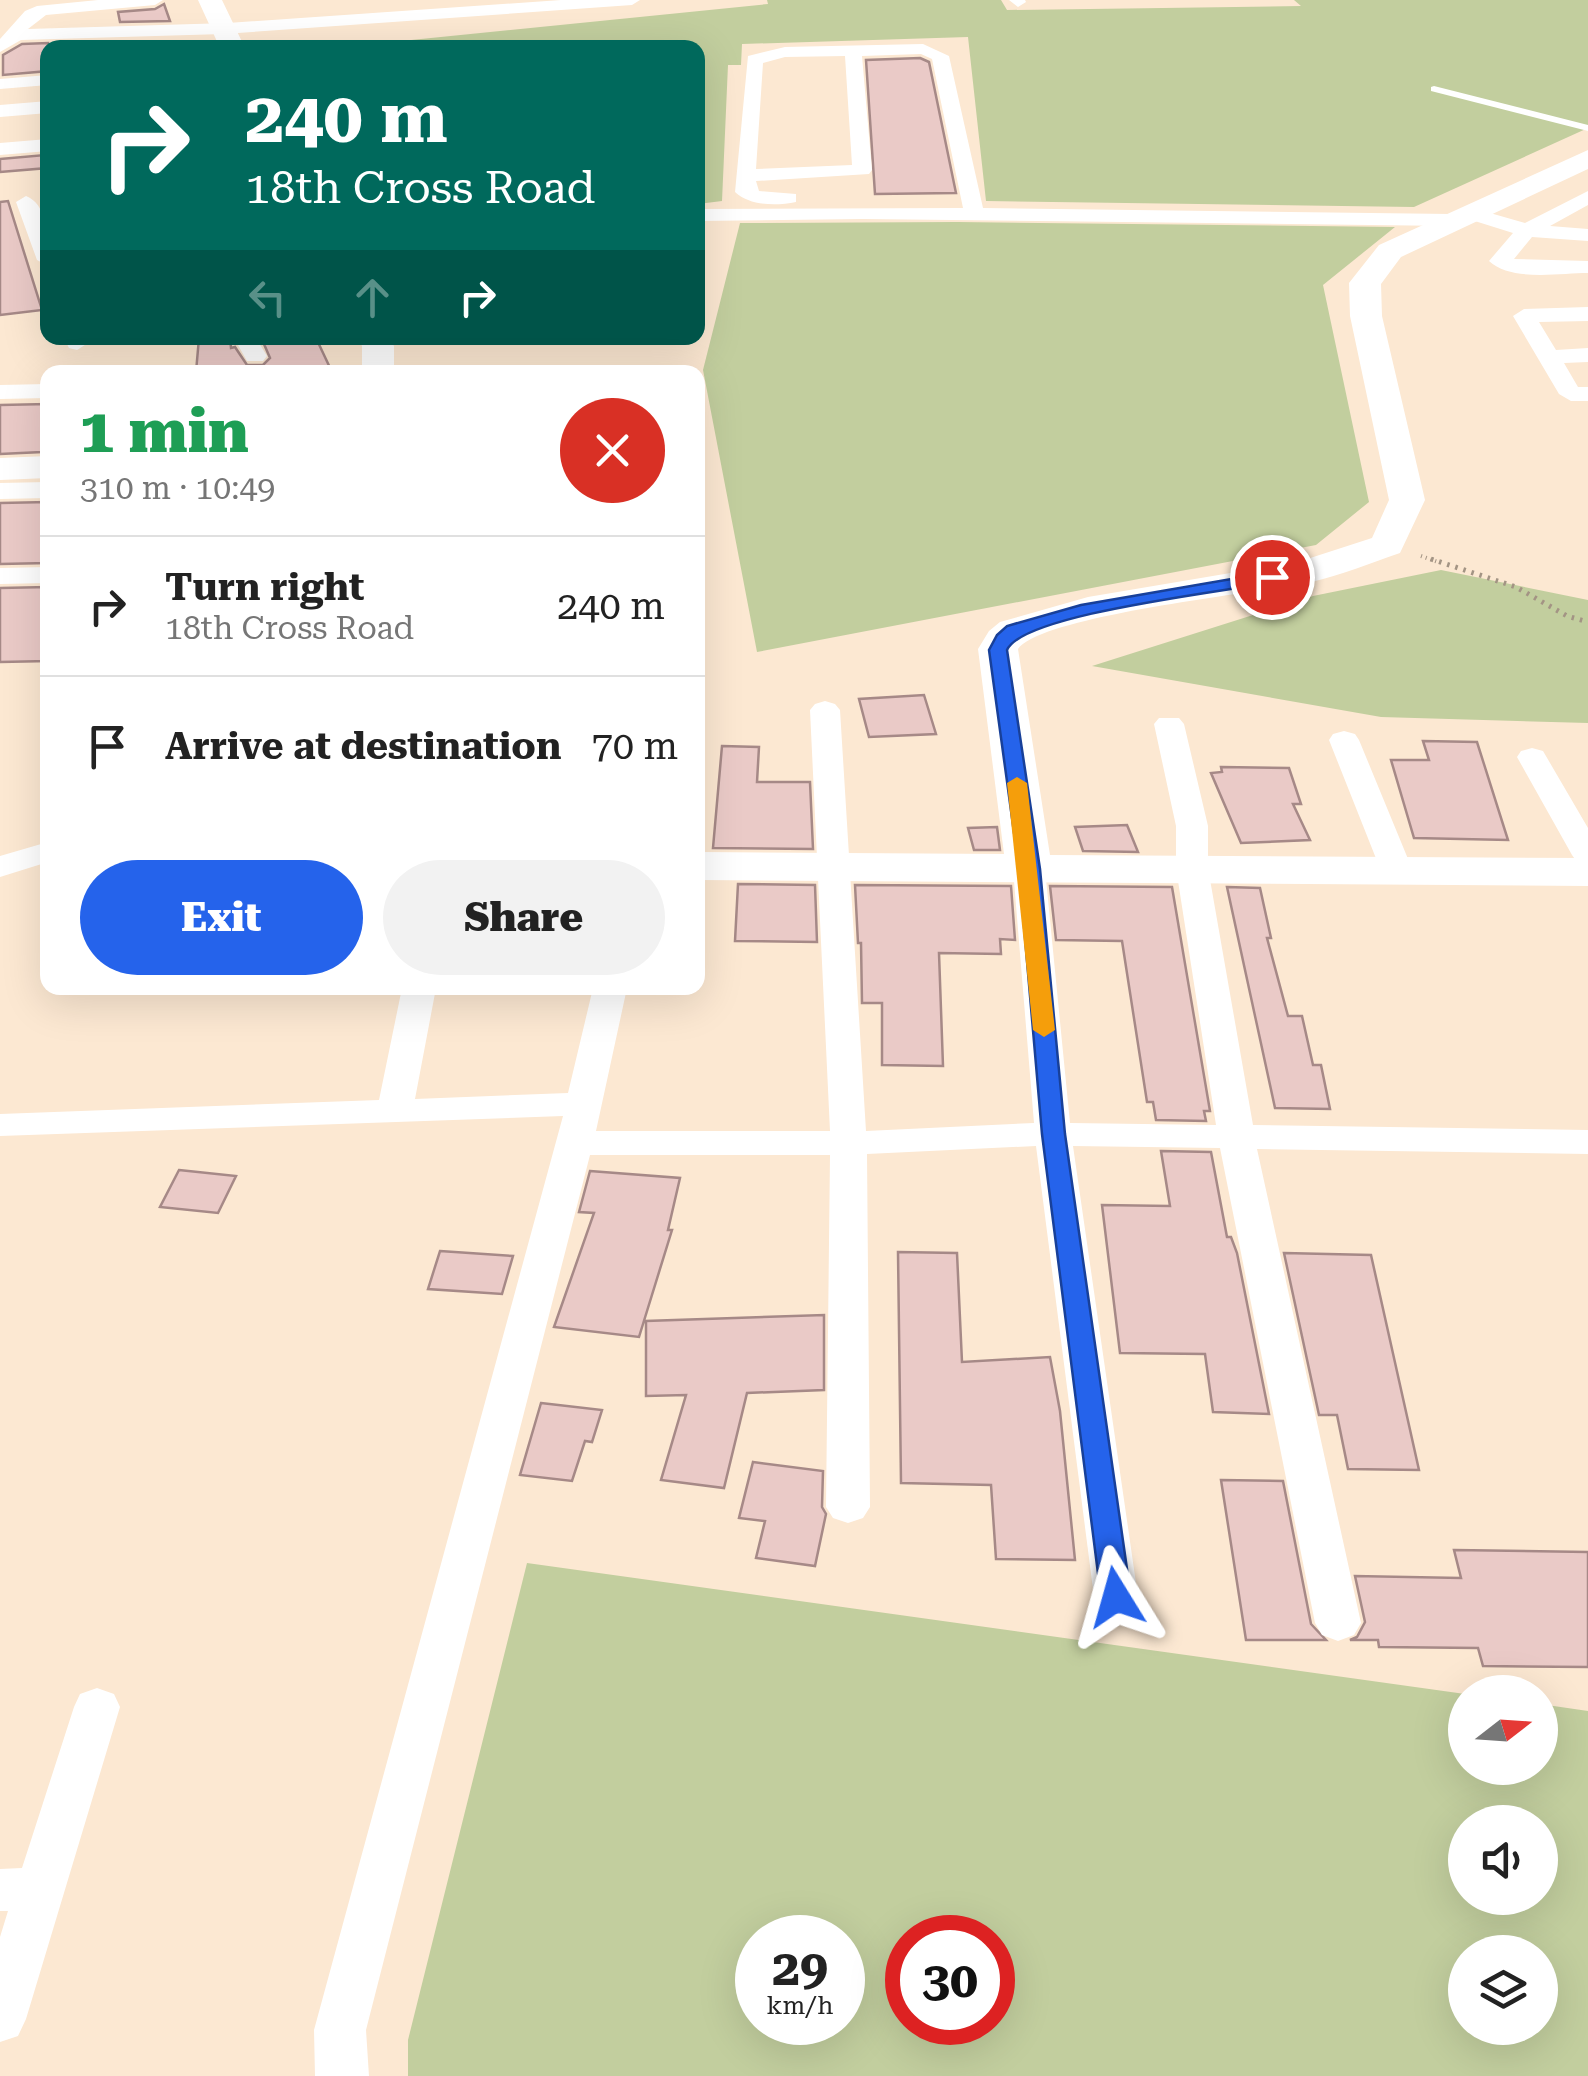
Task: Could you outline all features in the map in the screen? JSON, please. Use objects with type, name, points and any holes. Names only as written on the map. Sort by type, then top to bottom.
[{"type":"street","points":[[14,6],[155,0]]},
{"type":"street","points":[[210,0],[226,34]]},
{"type":"street","points":[[8,36],[226,34],[632,0]]},
{"type":"street","points":[[0,47],[31,16],[73,5]]},
{"type":"street","points":[[746,175],[862,170],[852,50]]},
{"type":"street","points":[[963,206],[938,52],[772,53],[754,60],[745,192],[755,197],[963,206],[1460,216],[1527,230],[1588,235]]},
{"type":"street","points":[[0,84],[40,81]]},
{"type":"street","points":[[0,111],[40,108]]},
{"type":"street","points":[[0,149],[40,147]]},
{"type":"street","points":[[1116,1597],[1054,1134],[1029,869],[998,650],[1003,638],[1014,630],[1088,608],[1308,571],[1387,545],[1407,500],[1366,316],[1365,283],[1390,251],[1588,158]]},
{"type":"street","points":[[1587,198],[1527,230],[1500,261],[1505,265],[1588,267]]},
{"type":"street","points":[[0,205],[37,201]]},
{"type":"street","points":[[732,231],[714,228],[706,215],[963,206]]},
{"type":"street","points":[[1588,314],[1524,316],[1571,394],[1588,394]]},
{"type":"street","points":[[1551,357],[1588,354]]},
{"type":"street","points":[[0,392],[40,391]]},
{"type":"street","points":[[13,477],[40,487]]},
{"type":"street","points":[[0,576],[40,575]]},
{"type":"street","points":[[826,710],[850,1143],[853,1374],[848,1506]]},
{"type":"street","points":[[1169,724],[1192,826],[1192,868],[1236,1136],[1338,1623]]},
{"type":"street","points":[[1344,740],[1397,871]]},
{"type":"street","points":[[1532,756],[1588,855]]},
{"type":"street","points":[[0,868],[40,854]]},
{"type":"street","points":[[705,866],[1588,872]]},
{"type":"street","points":[[395,1111],[418,995]]},
{"type":"street","points":[[342,2076],[340,2030],[580,1124],[608,995]]},
{"type":"street","points":[[0,1125],[395,1111],[850,1143],[1054,1134],[1588,1142]]},
{"type":"street","points":[[0,2019],[20,1889],[98,1707]]},
{"type":"lane","points":[[1434,88],[1588,128]]},
{"type":"path","points":[[1387,545],[1516,587],[1567,616],[1588,622]]},
{"type":"green space","points":[[767,0],[1001,0],[1007,10],[1301,6],[1294,0],[1588,0],[1588,128],[1414,207],[986,201],[968,37],[742,44],[741,65],[728,65],[722,201],[705,203],[705,40],[411,40],[768,4]]},
{"type":"green space","points":[[740,223],[1395,227],[1323,285],[1369,502],[1316,545],[757,652],[704,365]]},
{"type":"green space","points":[[1441,570],[1588,600],[1588,723],[1381,717],[1092,666],[1313,596]]},
{"type":"green space","points":[[527,1563],[1448,1692],[1448,1785],[1558,1785],[1558,1707],[1588,1711],[1588,2076],[408,2076],[408,2040]]},
{"type":"building","points":[[164,4],[170,21],[120,22],[118,12],[155,9]]},
{"type":"building","points":[[40,43],[40,72],[3,75],[3,55],[22,44]]},
{"type":"building","points":[[920,58],[929,62],[956,193],[875,194],[866,60]]},
{"type":"building","points":[[40,155],[40,169],[0,172],[0,159]]},
{"type":"building","points":[[8,201],[40,310],[0,315],[0,202]]},
{"type":"building","points":[[198,345],[231,345],[247,365],[197,365]]},
{"type":"building","points":[[264,345],[319,345],[329,365],[263,365],[270,358]]},
{"type":"building","points":[[40,404],[40,452],[0,454],[0,405]]},
{"type":"building","points":[[40,502],[40,563],[0,564],[0,503]]},
{"type":"building","points":[[40,587],[40,661],[0,662],[0,588]]},
{"type":"building","points":[[924,695],[936,734],[869,737],[859,699]]},
{"type":"building","points":[[1423,741],[1477,742],[1508,840],[1414,838],[1391,760],[1429,760]]},
{"type":"building","points":[[722,746],[759,747],[757,782],[810,782],[813,849],[713,848]]},
{"type":"building","points":[[1221,767],[1289,768],[1301,804],[1293,804],[1310,840],[1241,843],[1211,773],[1222,772]]},
{"type":"building","points":[[1127,825],[1138,852],[1083,851],[1075,827]]},
{"type":"building","points":[[997,827],[1000,850],[974,850],[968,828]]},
{"type":"building","points":[[738,884],[815,885],[817,942],[735,941]]},
{"type":"building","points":[[855,885],[1011,886],[1015,940],[1000,939],[1001,954],[939,953],[943,1066],[882,1065],[882,1003],[862,1003]]},
{"type":"building","points":[[1050,886],[1172,887],[1210,1111],[1204,1111],[1206,1121],[1156,1120],[1153,1102],[1147,1102],[1122,941],[1056,940]]},
{"type":"building","points":[[1227,887],[1260,888],[1271,938],[1267,938],[1288,1016],[1302,1016],[1313,1065],[1321,1065],[1330,1109],[1275,1108]]},
{"type":"building","points":[[1161,1151],[1211,1152],[1227,1237],[1231,1237],[1237,1253],[1269,1414],[1213,1412],[1205,1354],[1120,1353],[1102,1205],[1170,1206]]},
{"type":"building","points":[[179,1170],[236,1176],[218,1213],[160,1207]]},
{"type":"building","points":[[590,1171],[680,1178],[668,1230],[672,1230],[639,1337],[554,1327],[594,1213],[579,1212]]},
{"type":"building","points":[[440,1251],[513,1256],[502,1294],[428,1289]]},
{"type":"building","points":[[898,1252],[957,1253],[962,1362],[1050,1357],[1060,1411],[1075,1560],[996,1559],[991,1485],[901,1483]]},
{"type":"building","points":[[1284,1253],[1371,1255],[1419,1470],[1348,1469],[1337,1415],[1319,1415]]},
{"type":"building","points":[[824,1315],[824,1390],[747,1393],[724,1488],[661,1480],[686,1395],[646,1396],[646,1321]]},
{"type":"building","points":[[541,1403],[602,1410],[592,1442],[585,1441],[572,1481],[520,1475]]},
{"type":"building","points":[[753,1462],[823,1471],[822,1507],[826,1514],[815,1566],[756,1558],[765,1521],[739,1518]]},
{"type":"building","points":[[1221,1480],[1283,1481],[1311,1624],[1326,1640],[1246,1640]]},
{"type":"building","points":[[1454,1550],[1588,1552],[1588,1667],[1483,1666],[1478,1648],[1379,1647],[1378,1640],[1350,1640],[1357,1637],[1365,1622],[1355,1576],[1461,1578]]},
{"type":"slow traffic","points":[[1017,783],[1044,1030]]},
{"type":"route","points":[[1116,1597],[1054,1134],[1029,869],[998,650],[1003,638],[1014,630],[1088,608],[1272,577]]}]
